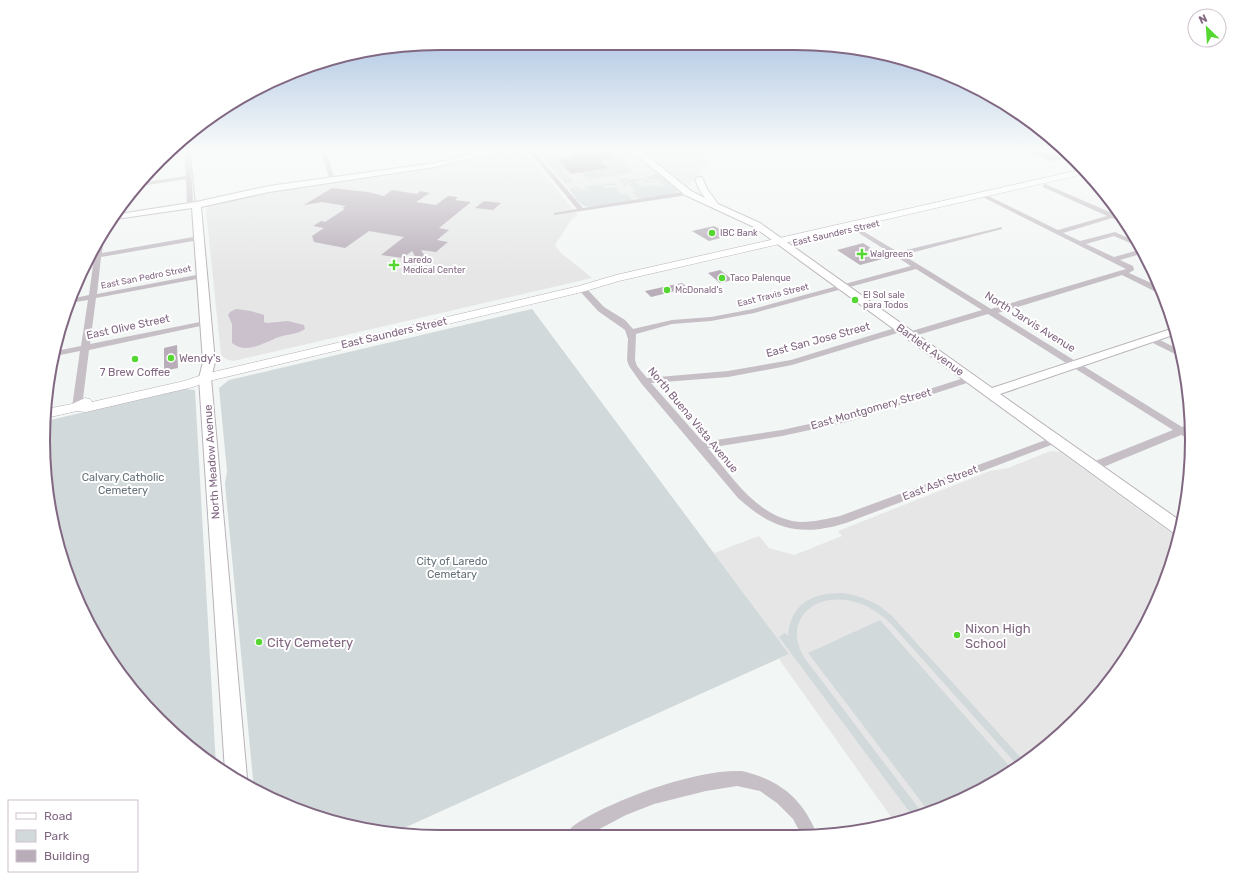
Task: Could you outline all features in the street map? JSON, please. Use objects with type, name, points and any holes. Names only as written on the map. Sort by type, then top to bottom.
[{"type":"main road","points":[[121,216],[196,205],[259,191]]},
{"type":"main road","name":"Bartlett Avenue","points":[[686,191],[757,225],[1176,526]]},
{"type":"main road","points":[[705,191],[717,206]]},
{"type":"main road","name":"East Saunders Street","points":[[51,413],[77,407],[86,408],[188,384],[205,378],[582,289],[616,278],[856,229],[1006,191]]},
{"type":"main road","name":"East Saunders Street","points":[[782,243],[919,209],[1015,191]]},
{"type":"main road","name":"North Meadow Avenue","points":[[196,205],[208,362],[205,378],[236,772]]},
{"type":"main road","points":[[898,219],[901,216],[918,212],[919,209]]},
{"type":"main road","points":[[989,393],[1170,333]]},
{"type":"street","name":"North Meadow Avenue","points":[[189,191],[190,204],[196,205]]},
{"type":"street","points":[[566,191],[582,210]]},
{"type":"street","points":[[1057,191],[1112,213]]},
{"type":"street","points":[[556,214],[688,193]]},
{"type":"street","points":[[986,196],[1113,260],[1152,285]]},
{"type":"street","points":[[1058,232],[1114,216]]},
{"type":"street","points":[[898,254],[1000,228]]},
{"type":"street","name":"North Jarvis Avenue","points":[[856,229],[1076,365],[1185,429]]},
{"type":"street","points":[[1080,243],[1115,234],[1131,241]]},
{"type":"street","points":[[96,256],[198,238]]},
{"type":"street","points":[[1096,251],[1106,248]]},
{"type":"street","points":[[1113,260],[1137,253]]},
{"type":"street","points":[[77,407],[93,297],[94,261]]},
{"type":"street","name":"East Travis Street","points":[[632,332],[672,322],[711,319],[746,313],[917,267]]},
{"type":"street","name":"East San Jose Street","points":[[644,381],[728,374],[792,362],[905,332],[990,312],[1127,270]]},
{"type":"street","name":"East San Pedro Street","points":[[77,300],[202,276]]},
{"type":"street","points":[[582,289],[600,308],[632,332]]},
{"type":"street","name":"East Olive Street","points":[[60,353],[205,323]]},
{"type":"street","name":"North Buena Vista Avenue","points":[[632,332],[633,338],[629,352],[630,359],[644,381],[701,446],[734,488],[757,510],[774,520],[787,524],[808,526],[824,525]]},
{"type":"street","points":[[1152,339],[1175,351]]},
{"type":"street","name":"East Montgomery Street","points":[[701,446],[782,433],[847,419],[970,379]]},
{"type":"street","points":[[1092,467],[1185,429]]},
{"type":"street","name":"East Ash Street","points":[[824,525],[1055,440]]},
{"type":"street","points":[[581,830],[642,800],[688,786],[722,780],[740,779],[756,782],[771,788],[786,799],[798,813],[807,830]]},
{"type":"shaded area","name":"Laredo Medical Center","points":[[279,191],[558,191],[578,215],[571,220],[555,245],[560,252],[592,278],[233,361],[226,359],[221,355],[206,211],[208,207],[220,203]]},
{"type":"shaded area","points":[[571,191],[678,191],[675,193],[614,203],[584,206]]},
{"type":"shaded area","points":[[236,309],[264,315],[264,322],[267,323],[288,321],[304,325],[305,329],[254,347],[243,348],[232,343],[232,324],[228,315]]},
{"type":"shaded area","name":"Nixon High School","points":[[1051,451],[1060,452],[1173,535],[1172,541],[1155,589],[1133,635],[1104,677],[1071,716],[1032,749],[990,778],[944,800],[892,818],[779,659],[789,654],[714,553],[759,536],[769,548],[794,555],[842,536],[838,531],[990,471],[1008,468]]},
{"type":"green space","points":[[571,191],[619,191],[622,194],[627,194],[632,200],[622,203],[588,207],[580,203]]},
{"type":"green space","points":[[636,191],[678,191],[675,193],[639,199],[632,193]]},
{"type":"green space","name":"City of Laredo Cemetary","points":[[532,309],[789,654],[404,828],[364,823],[339,817],[268,790],[253,782],[225,484],[227,471],[219,388],[229,380]]},
{"type":"green space","name":"Calvary Catholic Cemetery","points":[[184,389],[195,390],[216,758],[164,716],[147,697],[116,657],[90,612],[71,565],[57,516],[51,466],[51,420]]},
{"type":"green space","points":[[843,593],[857,596],[881,607],[892,616],[1021,757],[1014,762],[891,624],[881,615],[864,605],[852,601],[831,600],[820,603],[810,608],[798,625],[797,636],[800,648],[806,660],[919,809],[910,812],[779,637],[785,633],[788,636],[793,616],[798,608],[805,602],[822,595]]},
{"type":"green space","points":[[880,620],[1009,766],[967,790],[925,807],[808,653]]},
{"type":"building","name":"Laredo Medical Center","points":[[327,191],[360,191],[384,196],[391,191],[417,194],[420,191],[430,193],[416,202],[436,205],[448,196],[458,197],[455,200],[471,202],[439,228],[449,230],[437,240],[448,242],[436,252],[421,250],[426,258],[417,260],[412,251],[403,258],[381,255],[404,237],[369,231],[345,248],[314,242],[312,236],[324,228],[313,226],[321,221],[325,222],[345,209],[342,208],[346,206],[322,202],[304,205]]},
{"type":"building","points":[[484,201],[501,203],[493,210],[475,208]]},
{"type":"building","name":"IBC Bank","points":[[714,226],[732,235],[709,241],[692,231]]},
{"type":"building","name":"Walgreens","points":[[863,243],[886,258],[860,265],[837,250]]},
{"type":"building","name":"Taco Palenque","points":[[720,270],[732,280],[720,283],[708,273]]},
{"type":"building","name":"McDonald's","points":[[682,283],[688,288],[651,297],[645,291]]},
{"type":"building","name":"Wendy's","points":[[177,345],[178,368],[164,371],[164,348]]},
{"type":"waterway","points":[[194,191],[195,201]]},
{"type":"place","name":"IBC Bank","points":[[712,233]]},
{"type":"place","name":"Walgreens","points":[[862,254]]},
{"type":"place","name":"Laredo Medical Center","points":[[394,265]]},
{"type":"place","name":"Taco Palenque","points":[[722,278]]},
{"type":"place","name":"McDonald's","points":[[667,290]]},
{"type":"place","name":"El Sol sale para Todos","points":[[855,300]]},
{"type":"place","name":"Wendy's","points":[[171,358]]},
{"type":"place","name":"7 Brew Coffee","points":[[135,359]]},
{"type":"place","name":"Nixon High School","points":[[957,635]]},
{"type":"place","name":"City Cemetery","points":[[259,642]]}]
